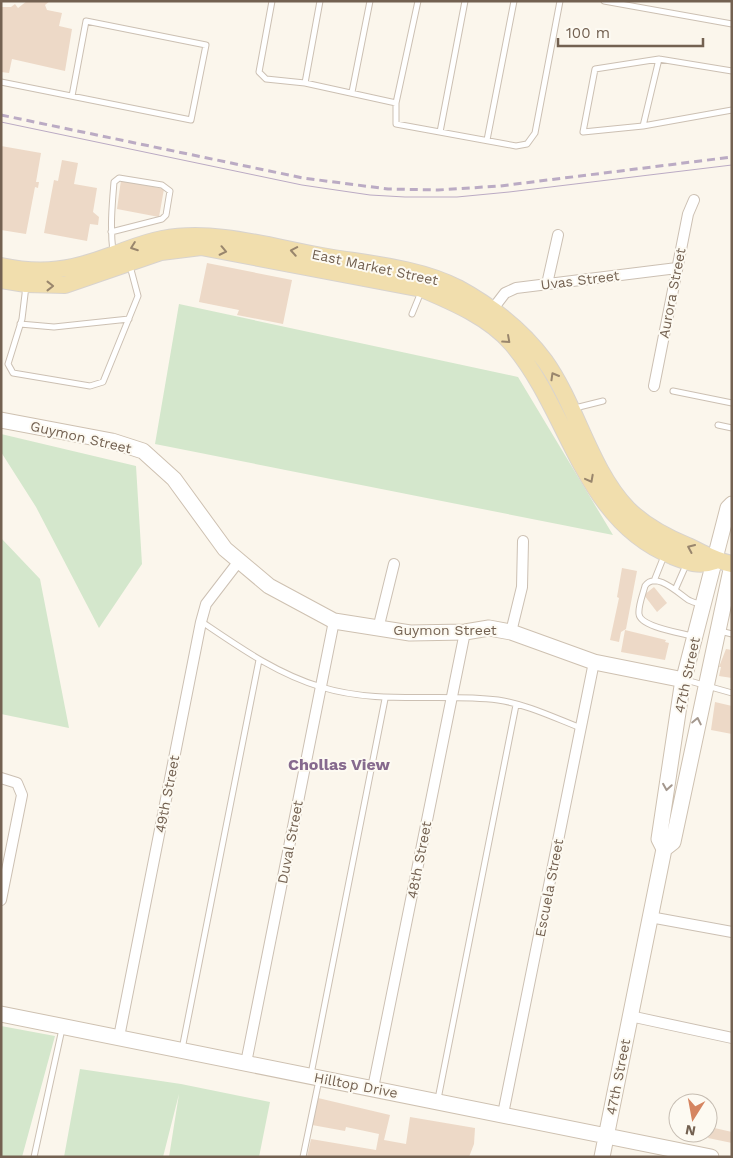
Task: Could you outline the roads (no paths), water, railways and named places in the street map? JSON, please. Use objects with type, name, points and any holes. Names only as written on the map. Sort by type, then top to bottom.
[{"type":"main road","name":"East Market Street","points":[[1,266],[41,271],[63,270],[164,238],[186,236],[218,237],[427,276],[460,289],[517,329],[545,361],[572,408],[614,492],[629,510],[658,532],[715,560],[732,564]]},
{"type":"main road","name":"East Market Street","points":[[1,280],[26,284],[65,285],[160,252],[201,247],[422,289],[444,298],[484,321],[511,343],[533,372],[599,496],[623,525],[665,553],[687,562],[703,565],[715,560]]},
{"type":"main road","points":[[422,289],[445,290],[486,312],[492,310]]},
{"type":"street","name":"Aurora Street","points":[[654,386],[676,268],[688,214],[694,200]]},
{"type":"street","points":[[547,284],[558,235]]},
{"type":"street","name":"Uvas Street","points":[[492,310],[505,292],[516,288],[676,268]]},
{"type":"street","name":"Guymon Street","points":[[1,420],[112,442],[143,451],[174,479],[225,548],[239,561],[270,586],[334,621],[410,633],[465,632],[489,628],[511,632],[594,662],[684,680]]},
{"type":"street","name":"47th Street","points":[[664,849],[658,839],[684,680],[728,508],[732,504]]},
{"type":"street","points":[[511,632],[522,587],[523,541]]},
{"type":"street","name":"49th Street","points":[[119,1037],[201,622],[206,604],[239,561]]},
{"type":"street","points":[[378,629],[394,564]]},
{"type":"street","name":"47th Street","points":[[602,1157],[664,849],[673,842],[705,685],[725,632],[732,564]]},
{"type":"street","name":"Duval Street","points":[[246,1063],[334,621]]},
{"type":"street","name":"48th Street","points":[[373,1088],[465,632]]},
{"type":"street","name":"Escuela Street","points":[[503,1114],[594,662]]},
{"type":"street","points":[[2,894],[22,795],[17,783],[6,779]]},
{"type":"street","points":[[650,918],[732,932]]},
{"type":"street","name":"Hilltop Drive","points":[[1,1014],[711,1157]]},
{"type":"street","points":[[630,1016],[732,1038]]},
{"type":"lane","points":[[272,1],[260,72],[266,79],[305,83],[396,103]]},
{"type":"lane","points":[[305,83],[320,1]]},
{"type":"lane","points":[[352,92],[370,1]]},
{"type":"lane","points":[[418,1],[396,103],[396,124],[516,146],[527,144],[535,133],[560,1]]},
{"type":"lane","points":[[440,132],[465,1]]},
{"type":"lane","points":[[487,140],[514,1]]},
{"type":"lane","points":[[604,1],[732,24]]},
{"type":"lane","points":[[1,82],[190,120],[206,45],[86,22],[72,96]]},
{"type":"lane","points":[[643,126],[659,59]]},
{"type":"lane","points":[[732,71],[659,59],[594,69],[584,132],[643,126],[732,110]]},
{"type":"lane","points":[[110,232],[162,219],[166,215],[170,191],[162,185],[119,178],[114,182],[110,232],[114,254]]},
{"type":"lane","points":[[26,284],[20,324],[8,364],[13,373],[90,386],[103,382],[138,296],[130,263]]},
{"type":"lane","points":[[412,314],[422,289]]},
{"type":"lane","points":[[20,324],[54,327],[129,319]]},
{"type":"lane","points":[[673,391],[732,403]]},
{"type":"lane","points":[[572,408],[603,401]]},
{"type":"lane","points":[[718,425],[732,428]]},
{"type":"lane","points":[[665,553],[656,571],[654,580],[645,586],[639,614],[642,620],[651,626],[694,636]]},
{"type":"lane","points":[[675,590],[687,562]]},
{"type":"lane","points":[[654,580],[675,590],[689,600],[702,605]]},
{"type":"lane","points":[[201,622],[260,660],[321,687],[385,699],[452,697],[500,700],[581,728]]},
{"type":"lane","points":[[182,1050],[260,660]]},
{"type":"lane","points":[[684,680],[732,692]]},
{"type":"lane","points":[[303,1157],[315,1076],[385,699]]},
{"type":"lane","points":[[438,1101],[516,705]]},
{"type":"lane","points":[[34,1157],[63,1026]]},
{"type":"tram line","points":[[1,122],[302,185],[370,195],[457,197],[732,165]]},
{"type":"railway","points":[[1,115],[303,178],[388,189],[438,190],[500,186],[732,157]]},
{"type":"district","name":"Chollas View","points":[[339,764]]}]
